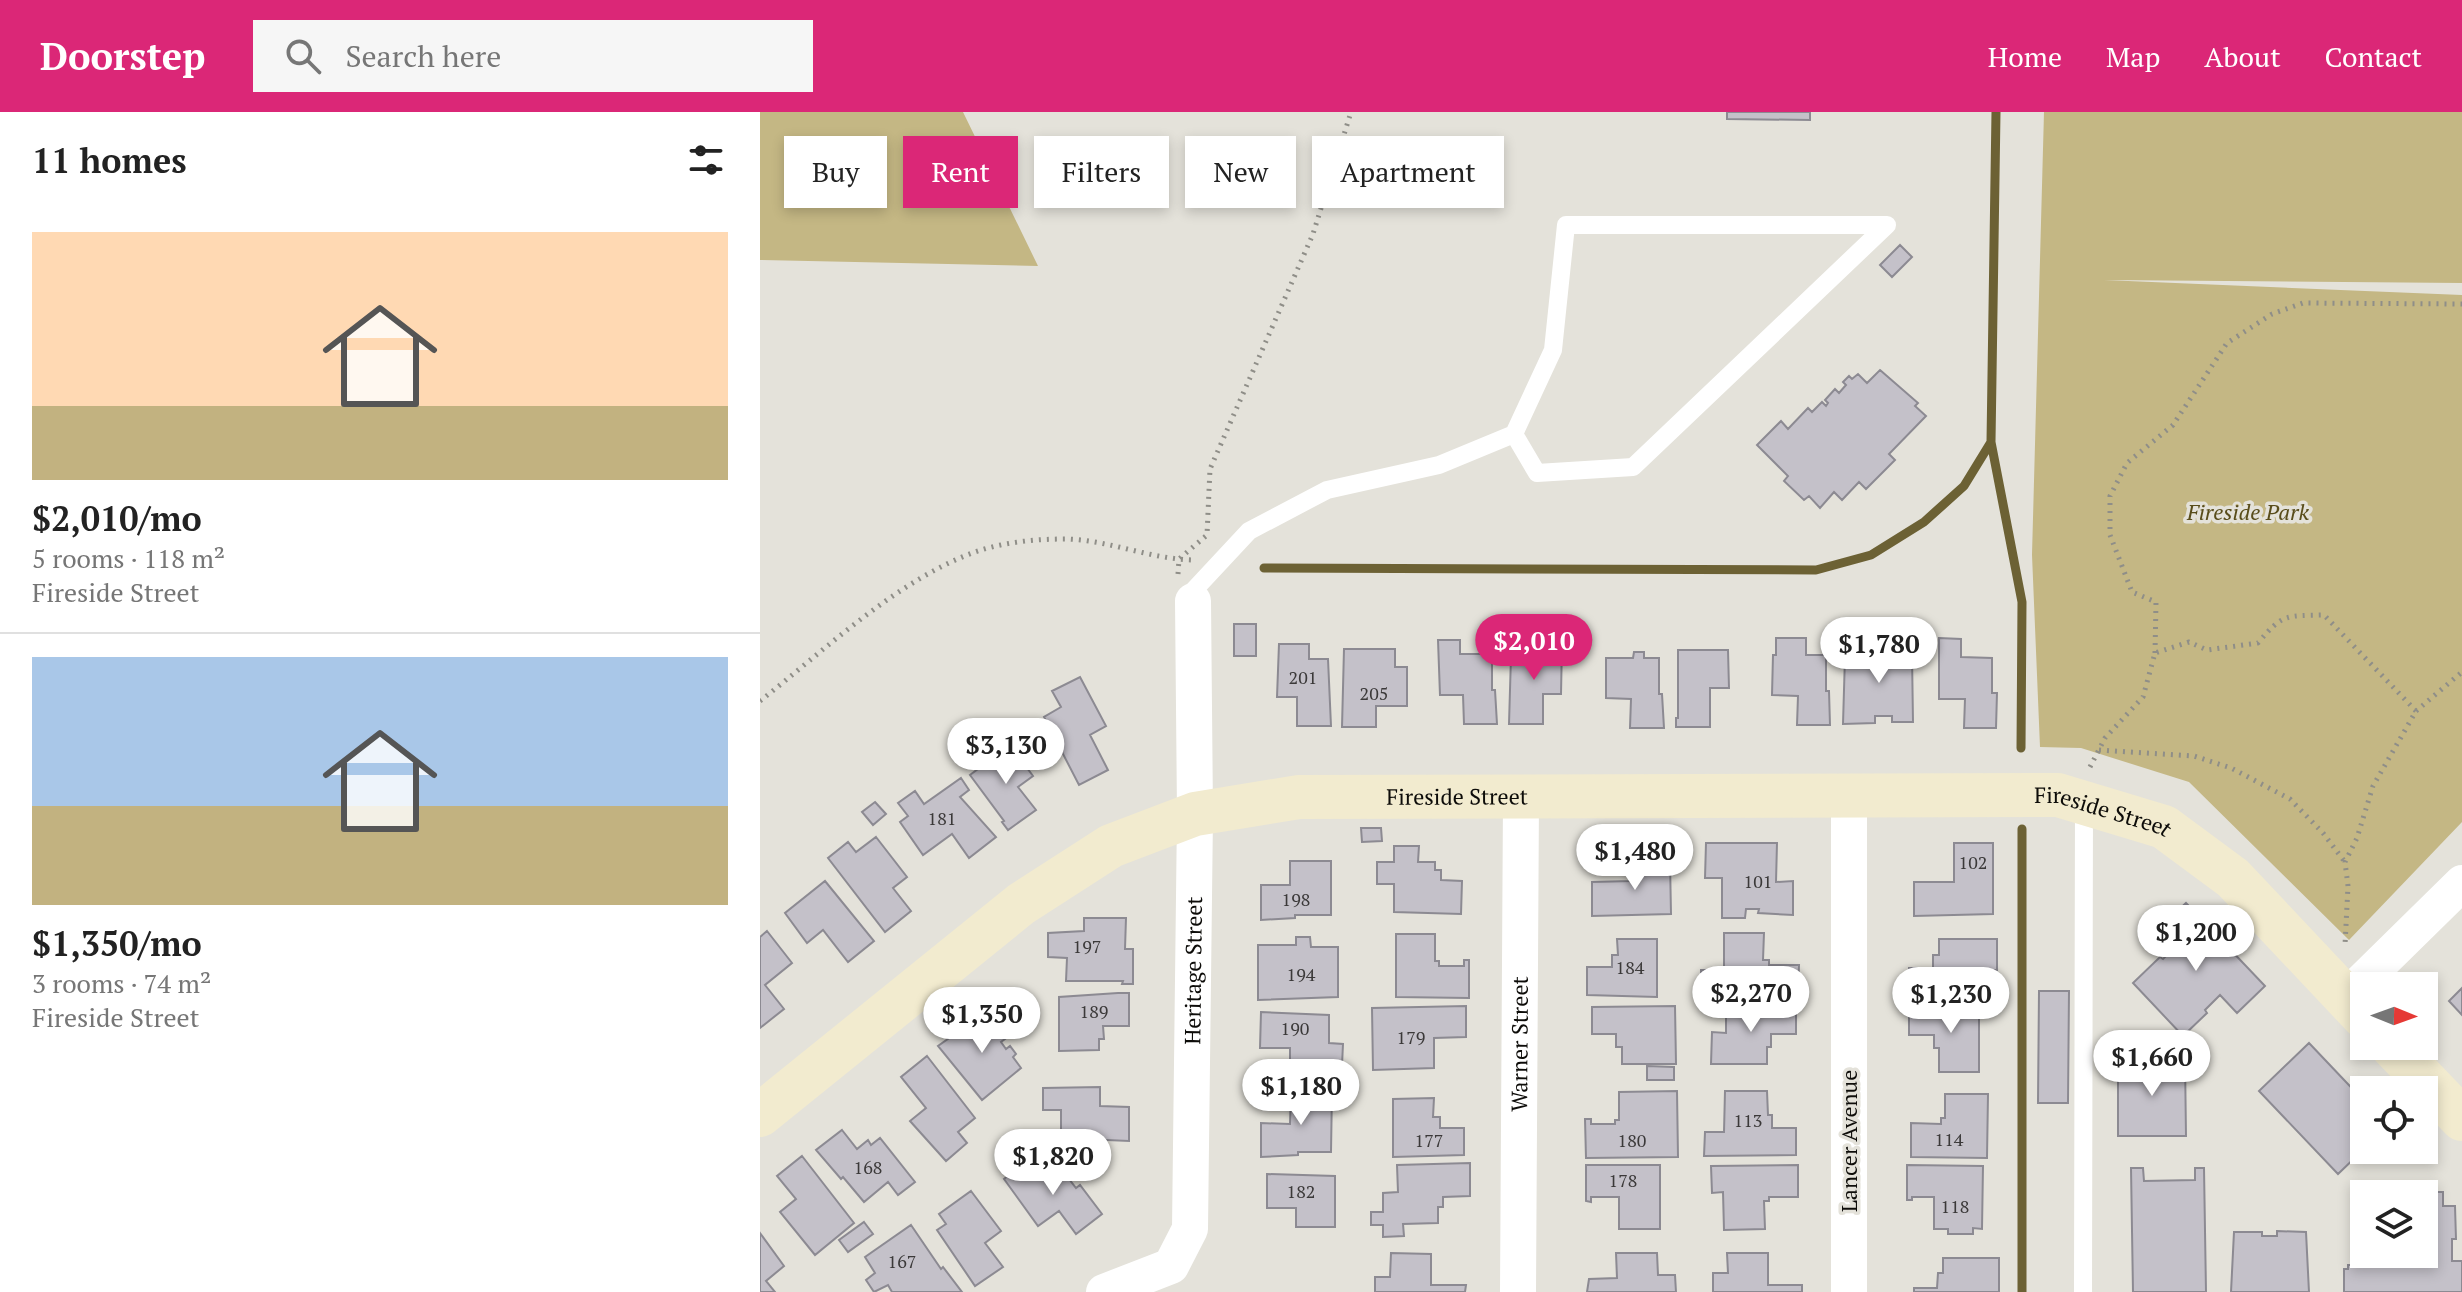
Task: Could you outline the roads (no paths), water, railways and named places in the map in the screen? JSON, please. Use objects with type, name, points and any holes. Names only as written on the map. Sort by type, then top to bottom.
[{"type":"street","name":"Heritage Street","points":[[1104,1292],[1171,1266],[1190,1229],[1195,814],[1193,601]]},
{"type":"street","name":"Fireside Street","points":[[760,1115],[1021,904],[1111,846],[1195,814],[1299,797],[2058,795],[2164,827],[2233,878],[2350,1003]]},
{"type":"street","name":"Lancer Avenue","points":[[1849,797],[1849,1292]]},
{"type":"street","name":"Warner Street","points":[[1518,1292],[1521,798]]},
{"type":"street","points":[[2386,972],[2462,883]]},
{"type":"street","points":[[2405,1060],[2462,1119]]},
{"type":"lane","points":[[1193,601],[1194,590],[1249,531],[1327,490],[1439,465],[1514,434],[1553,350],[1566,225],[1887,225],[1633,467],[1537,473],[1514,434]]},
{"type":"lane","points":[[2083,1292],[2084,801]]},
{"type":"waterway","points":[[1996,112],[1991,442],[2022,602],[2021,748]]},
{"type":"waterway","points":[[1264,568],[1816,570],[1871,555],[1924,522],[1964,486],[1991,442]]},
{"type":"waterway","points":[[2022,829],[2022,1292]]},
{"type":"park label","name":"Fireside Park","points":[[2248,512]]}]
